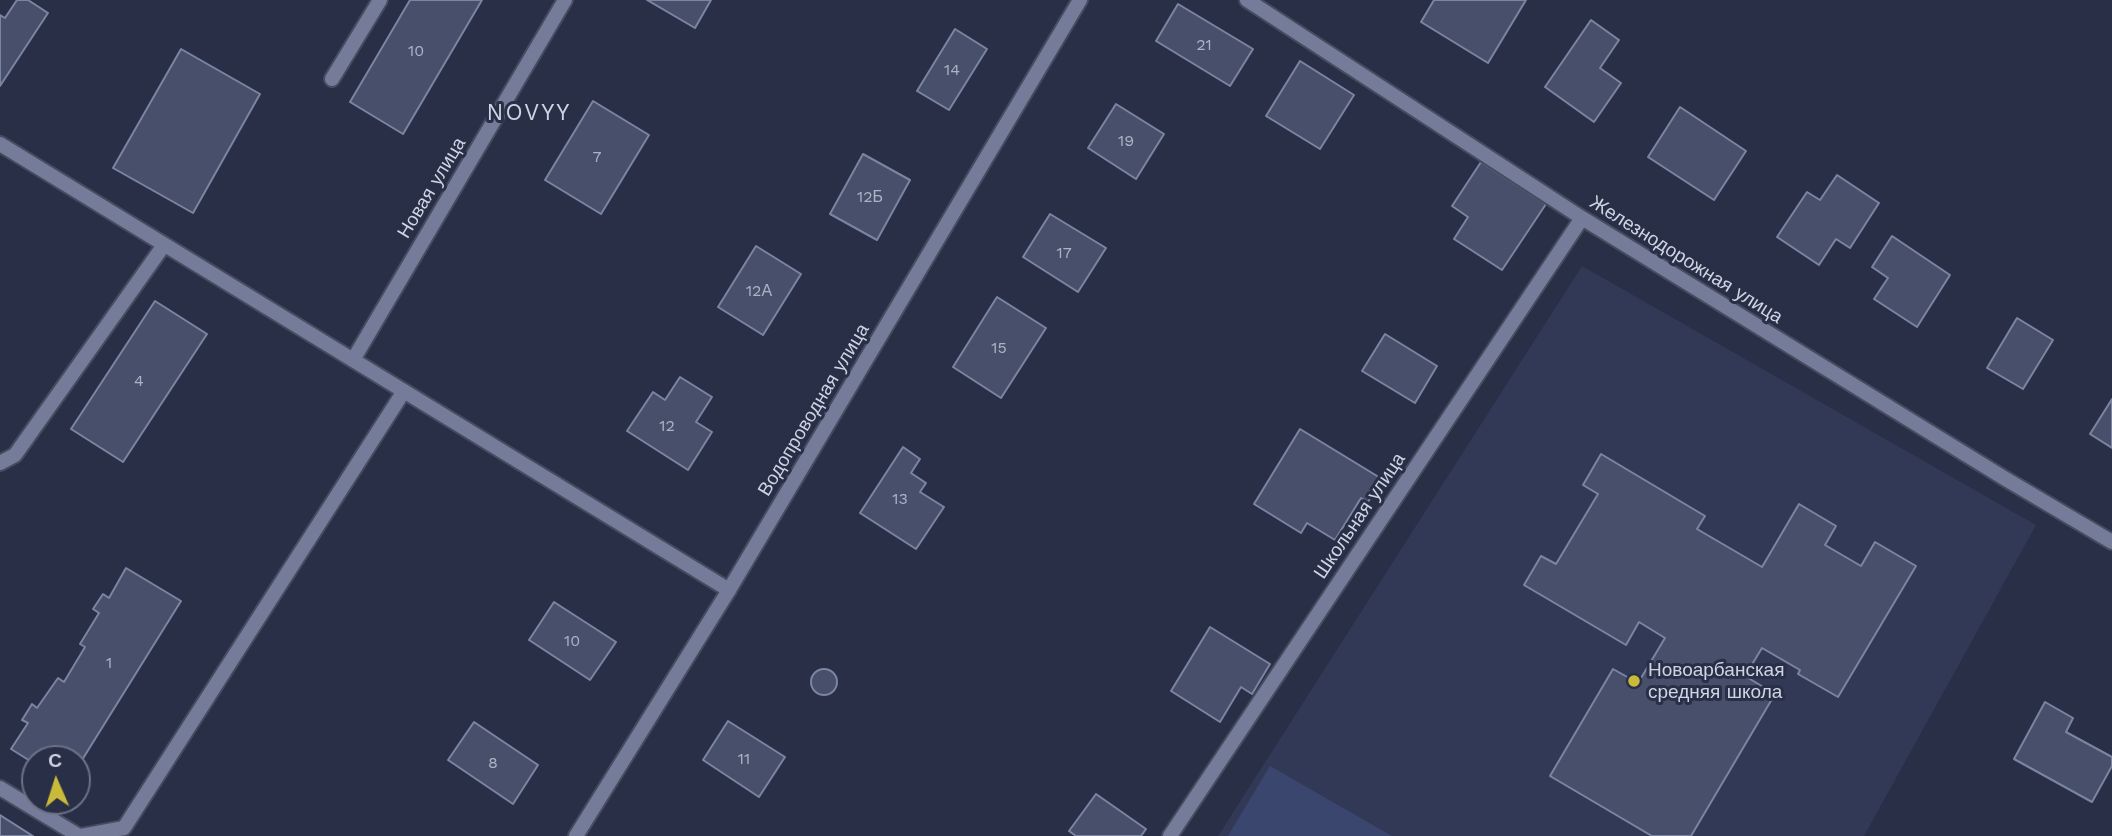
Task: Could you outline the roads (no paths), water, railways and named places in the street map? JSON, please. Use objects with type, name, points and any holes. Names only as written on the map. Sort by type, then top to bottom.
[{"type":"street","points":[[332,79],[380,0]]},
{"type":"street","name":"Новая улица","points":[[353,360],[565,0]]},
{"type":"street","name":"Водопроводная улица","points":[[576,836],[729,590],[1080,0]]},
{"type":"street","name":"Железнодорожная улица","points":[[1247,0],[1582,218],[2112,542]]},
{"type":"street","points":[[0,144],[729,590]]},
{"type":"street","name":"Школьная улица","points":[[1170,836],[1582,218]]},
{"type":"street","points":[[0,463],[15,455],[164,245]]},
{"type":"street","points":[[0,789],[80,836],[124,828],[404,391]]},
{"type":"place","name":"Новоарбанская средняя школа","points":[[1634,681]]},
{"type":"district","name":"NOVYY","points":[[529,113]]}]
